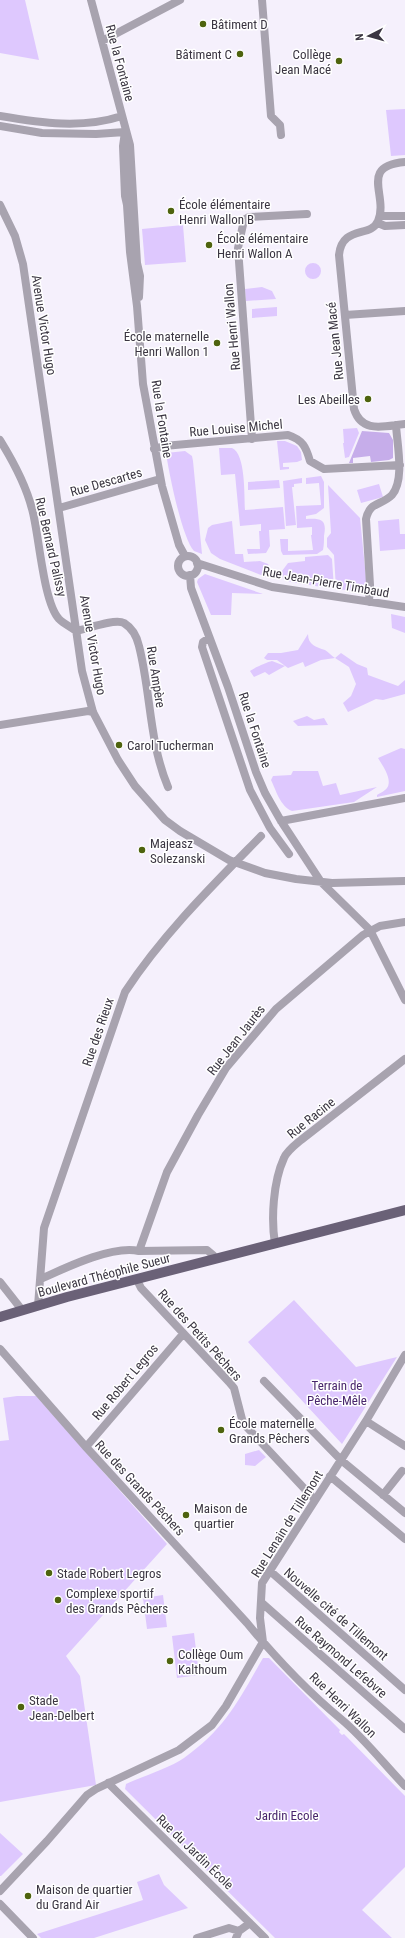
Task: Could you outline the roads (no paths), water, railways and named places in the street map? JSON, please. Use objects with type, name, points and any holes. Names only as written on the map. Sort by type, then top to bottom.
[{"type":"main road","name":"Boulevard Théophile Sueur","points":[[0,1317],[405,1210]]},
{"type":"street","name":"Rue la Fontaine","points":[[91,0],[125,132],[130,145],[137,263],[140,276],[140,295],[137,306],[144,384],[160,479],[172,522],[180,545],[186,556]]},
{"type":"street","points":[[102,41],[180,0]]},
{"type":"street","points":[[261,2],[271,116],[280,125],[281,135]]},
{"type":"street","points":[[0,116],[57,124],[95,123],[122,116]]},
{"type":"street","points":[[0,126],[42,133],[96,134],[125,132]]},
{"type":"street","points":[[405,162],[389,164],[382,170],[378,179],[379,220],[386,226],[405,225]]},
{"type":"street","name":"Avenue Victor Hugo","points":[[0,205],[15,236],[23,264],[82,671],[93,712],[122,767],[135,786],[165,820],[202,846],[235,863],[265,873],[321,882],[405,881]]},
{"type":"street","name":"Rue Henri Wallon","points":[[252,439],[238,248],[244,220],[250,217],[307,214]]},
{"type":"street","points":[[379,220],[405,216]]},
{"type":"street","name":"Rue Jean Macé","points":[[379,220],[372,228],[347,238],[340,245],[339,255],[354,409],[357,418],[364,425],[371,427],[396,425]]},
{"type":"street","points":[[345,315],[405,311]]},
{"type":"street","points":[[369,602],[370,585],[366,519],[368,510],[372,506],[384,500],[395,491],[400,478],[396,425],[405,424]]},
{"type":"street","name":"Rue Louise Michel","points":[[154,449],[164,446],[288,435],[297,438],[304,444],[310,461],[324,469],[400,465]]},
{"type":"street","name":"Rue Bernard Palissy","points":[[0,440],[12,459],[32,509],[43,571],[51,604],[58,618],[76,631]]},
{"type":"street","name":"Rue Descartes","points":[[59,508],[160,479]]},
{"type":"street","points":[[186,556],[193,557],[197,563],[196,570],[190,575],[183,574],[178,568],[180,561],[186,556]]},
{"type":"street","name":"Rue Jean-Pierre Timbaud","points":[[197,563],[272,587],[405,607]]},
{"type":"street","name":"Rue la Fontaine","points":[[190,575],[191,588],[228,687],[256,772],[281,821],[321,882],[370,930],[405,1000]]},
{"type":"street","name":"Rue Ampère","points":[[76,631],[116,622],[123,622],[132,629],[139,645],[155,748],[160,768],[168,787]]},
{"type":"street","points":[[209,638],[203,642],[202,647],[250,790],[270,828],[289,854]]},
{"type":"street","points":[[0,725],[88,711],[93,712]]},
{"type":"street","points":[[281,821],[405,798]]},
{"type":"street","name":"Rue des Rieux","points":[[38,1306],[44,1228],[124,992],[163,940],[261,836]]},
{"type":"street","name":"Rue Jean Jaurès","points":[[139,1251],[166,1172],[226,1068],[276,1009],[370,930],[380,926],[405,922]]},
{"type":"street","name":"Rue Racine","points":[[275,1244],[273,1210],[274,1194],[284,1158],[301,1140],[405,1059]]},
{"type":"street","points":[[41,1279],[71,1264],[93,1257],[132,1250],[207,1250],[213,1255],[215,1260]]},
{"type":"street","name":"Rue des Petits Pêchers","points":[[137,1280],[140,1286],[183,1334],[234,1388],[243,1423],[315,1500]]},
{"type":"street","points":[[0,1282],[22,1310]]},
{"type":"street","name":"Rue Robert Legros","points":[[86,1447],[183,1334]]},
{"type":"street","name":"Rue des Grands Pêchers","points":[[0,1349],[86,1447],[248,1623],[263,1642]]},
{"type":"street","name":"Rue Lenain de Tillemont","points":[[263,1642],[260,1618],[262,1583],[366,1421],[405,1355]]},
{"type":"street","points":[[264,1381],[341,1460],[405,1513]]},
{"type":"street","points":[[366,1421],[405,1446]]},
{"type":"street","points":[[383,1495],[402,1471]]},
{"type":"street","points":[[330,1476],[405,1539]]},
{"type":"street","name":"Nouvelle cité de Tillemont","points":[[270,1572],[405,1690]]},
{"type":"street","name":"Rue Raymond Lefebvre","points":[[262,1603],[405,1729]]},
{"type":"street","points":[[0,1891],[47,1841],[87,1795],[108,1783],[179,1750],[212,1725],[226,1706],[263,1642]]},
{"type":"street","name":"Rue Henri Wallon","points":[[263,1642],[332,1713],[348,1726],[405,1786]]},
{"type":"street","name":"Rue du Jardin École","points":[[108,1783],[265,1938]]},
{"type":"street","points":[[0,1904],[33,1938]]},
{"type":"street","points":[[197,1938],[229,1928],[238,1934],[250,1923]]},
{"type":"place","name":"Bâtiment D","points":[[203,24]]},
{"type":"place","name":"Bâtiment C","points":[[240,54]]},
{"type":"place","name":"Collège Jean Macé","points":[[339,61]]},
{"type":"place","name":"École élémentaire Henri Wallon B","points":[[171,211]]},
{"type":"place","name":"École élémentaire Henri Wallon A","points":[[209,245]]},
{"type":"place","name":"École maternelle Henri Wallon 1","points":[[217,343]]},
{"type":"place","name":"Les Abeilles","points":[[368,399]]},
{"type":"place","name":"Carol Tucherman","points":[[119,745]]},
{"type":"place","name":"Majeasz Solezanski","points":[[142,850]]},
{"type":"place","name":"École maternelle Grands Pêchers","points":[[221,1430]]},
{"type":"place","name":"Maison de quartier","points":[[186,1515]]},
{"type":"place","name":"Stade Robert Legros","points":[[49,1573]]},
{"type":"place","name":"Complexe sportif des Grands Pêchers","points":[[58,1600]]},
{"type":"place","name":"Collège Oum Kalthoum","points":[[170,1661]]},
{"type":"place","name":"Stade Jean-Delbert","points":[[21,1707]]},
{"type":"place","name":"Maison de quartier du Grand Air","points":[[28,1896]]},
{"type":"park label","name":"Terrain de Pêche-Mêle","points":[[337,1392]]},
{"type":"park label","name":"Jardin Ecole","points":[[287,1815]]}]
